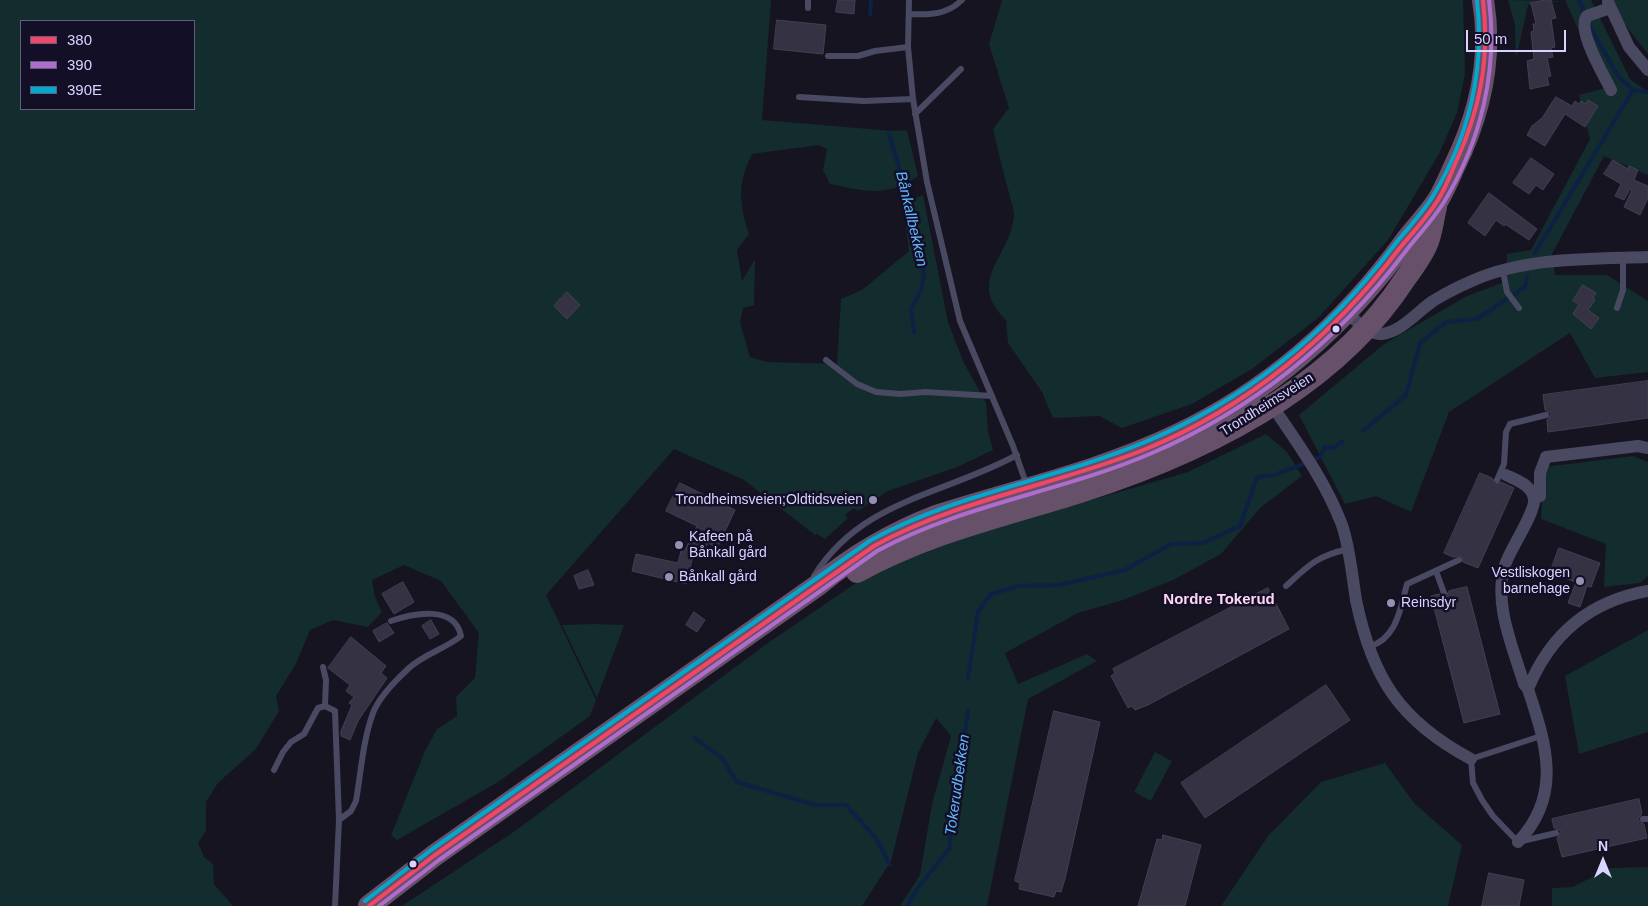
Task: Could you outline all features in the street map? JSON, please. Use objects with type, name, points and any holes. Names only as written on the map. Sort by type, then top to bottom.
[{"type":"highway","name":"Trondheimsveien","points":[[1031,498],[1150,447],[1205,420],[1260,386],[1321,338],[1347,312],[1379,276],[1438,200],[1461,154],[1480,101],[1488,45],[1483,0]]},
{"type":"highway","name":"Trondheimsveien","points":[[369,906],[436,854],[861,552],[913,525],[960,508],[1031,498],[1108,482],[1189,449],[1231,429],[1272,405],[1313,377],[1366,329],[1400,288],[1428,243],[1438,200]]},
{"type":"street","points":[[1611,90],[1588,43],[1583,26],[1587,16],[1609,4],[1629,47],[1648,70]]},
{"type":"street","points":[[1347,312],[1366,329],[1378,334],[1394,330],[1450,291],[1476,279],[1503,271],[1555,262],[1648,257]]},
{"type":"street","points":[[1260,386],[1329,497],[1348,549],[1356,597],[1368,647],[1385,682],[1411,718],[1449,747],[1471,759]]},
{"type":"street","points":[[1534,499],[1540,496],[1540,473],[1546,457],[1645,446]]},
{"type":"street","points":[[1501,478],[1526,486],[1534,499],[1532,511],[1505,566],[1501,596],[1504,615],[1546,752],[1547,784],[1534,822],[1518,842]]},
{"type":"street","points":[[1528,689],[1551,648],[1571,625],[1608,603],[1648,591]]},
{"type":"lane","points":[[808,0],[808,8]]},
{"type":"lane","points":[[909,0],[908,47],[915,114],[927,182],[960,321],[1016,455],[1031,498]]},
{"type":"lane","points":[[909,14],[931,15],[955,6],[962,0]]},
{"type":"lane","points":[[828,56],[858,56],[875,51],[908,47]]},
{"type":"lane","points":[[915,114],[960,69]]},
{"type":"lane","points":[[799,97],[864,102],[913,99]]},
{"type":"lane","points":[[1617,308],[1623,290],[1623,258]]},
{"type":"lane","points":[[1503,271],[1506,292],[1519,308]]},
{"type":"lane","points":[[826,360],[857,384],[876,392],[901,394],[925,392],[992,396]]},
{"type":"lane","points":[[1501,478],[1506,432],[1510,424],[1546,415]]},
{"type":"lane","points":[[810,590],[830,552],[858,527],[888,509],[961,482],[1016,455]]},
{"type":"lane","points":[[1286,586],[1316,560],[1326,554],[1348,549]]},
{"type":"lane","points":[[1368,647],[1379,644],[1393,631],[1408,584],[1459,560]]},
{"type":"lane","points":[[1436,571],[1444,593]]},
{"type":"lane","points":[[339,820],[351,811],[356,800],[368,732],[374,712],[381,699],[409,668],[432,652],[452,643],[461,636],[459,628],[451,617],[440,614],[402,617],[391,621]]},
{"type":"lane","points":[[322,667],[326,680],[325,706]]},
{"type":"lane","points":[[274,770],[283,752],[291,742],[304,734],[318,708],[325,706],[335,711],[339,820],[335,906]]},
{"type":"lane","points":[[1541,736],[1471,759],[1473,783],[1493,816],[1518,842],[1556,834]]},
{"type":"green space","points":[[0,0],[771,0],[762,120],[892,131],[907,130],[918,176],[896,188],[875,191],[854,189],[830,184],[823,170],[827,149],[819,145],[752,154],[744,175],[741,194],[743,213],[749,234],[737,250],[742,281],[755,259],[754,305],[743,308],[740,323],[750,357],[767,362],[837,364],[841,299],[862,290],[909,251],[903,203],[923,195],[948,322],[963,361],[986,403],[988,432],[993,450],[957,467],[888,491],[858,511],[854,508],[845,515],[848,518],[825,539],[817,534],[815,535],[744,480],[674,449],[546,595],[596,700],[590,716],[498,782],[397,840],[391,835],[425,751],[437,729],[457,716],[456,697],[475,678],[479,633],[441,581],[404,565],[372,580],[375,597],[382,612],[368,627],[333,620],[310,630],[296,664],[276,696],[279,711],[256,749],[218,783],[206,802],[206,831],[198,843],[204,857],[213,864],[214,884],[233,906],[0,906]]},
{"type":"green space","points":[[1002,0],[1463,0],[1465,74],[1457,113],[1439,154],[1388,240],[1318,318],[1252,369],[1192,404],[1122,428],[1099,416],[1053,418],[1042,392],[1008,343],[1006,320],[994,306],[990,293],[990,280],[1006,244],[1014,215],[993,129],[1009,108],[989,44]]},
{"type":"green space","points":[[1508,0],[1561,1],[1528,5],[1516,59],[1515,25]]},
{"type":"green space","points":[[1565,0],[1591,0],[1630,79],[1648,92],[1648,175],[1604,156],[1552,254],[1555,275],[1607,275],[1648,301],[1648,372],[1595,378],[1570,333],[1449,412],[1411,512],[1376,496],[1345,504],[1299,415],[1384,344],[1467,296],[1507,281],[1507,254],[1531,250],[1590,139],[1579,95],[1605,88]]},
{"type":"green space","points":[[1612,0],[1648,0],[1648,54],[1619,17]]},
{"type":"green space","points":[[1266,434],[1287,452],[1302,476],[1260,508],[1221,554],[1171,581],[1123,600],[1078,613],[1005,653],[1018,684],[1087,654],[1097,661],[1028,699],[987,906],[900,906],[920,875],[932,804],[951,736],[936,718],[918,753],[891,861],[862,906],[402,906],[515,831],[765,645],[872,572],[981,532],[1188,472]]},
{"type":"green space","points":[[1633,456],[1648,462],[1648,576],[1640,583],[1604,587],[1606,544],[1541,519],[1544,467]]},
{"type":"green space","points":[[562,625],[624,625],[597,698]]},
{"type":"green space","points":[[1648,630],[1648,732],[1579,754],[1565,676]]},
{"type":"green space","points":[[1155,752],[1172,761],[1151,801],[1134,792]]},
{"type":"green space","points":[[1385,763],[1414,803],[1462,845],[1448,906],[1221,906],[1268,836],[1321,782]]},
{"type":"green space","points":[[1648,867],[1648,906],[1552,906],[1552,888],[1572,887],[1611,868]]},
{"type":"building","points":[[838,0],[855,0],[854,14],[836,12]]},
{"type":"building","points":[[1551,0],[1556,18],[1551,19],[1555,47],[1551,48],[1553,57],[1547,58],[1551,76],[1547,77],[1549,85],[1530,89],[1527,61],[1534,59],[1531,32],[1534,31],[1533,24],[1536,24],[1531,3]]},
{"type":"building","points":[[777,20],[826,25],[823,54],[774,49]]},
{"type":"building","points":[[1556,97],[1572,106],[1575,101],[1579,104],[1581,101],[1586,104],[1588,100],[1598,106],[1585,127],[1565,114],[1545,146],[1527,135],[1532,126],[1542,118]]},
{"type":"building","points":[[1531,158],[1554,174],[1543,190],[1536,185],[1529,194],[1513,183]]},
{"type":"building","points":[[1613,160],[1628,169],[1629,166],[1638,170],[1634,180],[1648,186],[1648,198],[1640,215],[1624,207],[1632,190],[1630,189],[1624,200],[1615,196],[1621,184],[1604,174]]},
{"type":"building","points":[[1489,193],[1537,229],[1529,240],[1496,220],[1485,236],[1468,223]]},
{"type":"building","points":[[1583,285],[1596,293],[1593,298],[1595,300],[1588,310],[1599,318],[1591,329],[1573,314],[1579,304],[1573,301]]},
{"type":"building","points":[[567,292],[580,305],[567,319],[554,306]]},
{"type":"building","points":[[1648,381],[1648,418],[1548,432],[1547,420],[1551,414],[1545,410],[1543,395]]},
{"type":"building","points":[[1480,473],[1492,478],[1495,484],[1501,482],[1514,488],[1478,568],[1463,562],[1461,556],[1453,557],[1444,553]]},
{"type":"building","points":[[680,483],[735,510],[717,548],[708,543],[703,552],[695,548],[686,584],[632,571],[636,554],[678,563],[681,551],[684,552],[697,526],[666,511]]},
{"type":"building","points":[[1559,548],[1600,563],[1591,587],[1587,586],[1580,607],[1568,603],[1576,582],[1550,573]]},
{"type":"building","points":[[588,570],[594,585],[579,589],[574,576]]},
{"type":"building","points":[[403,582],[414,602],[394,614],[382,594]]},
{"type":"building","points":[[1467,587],[1500,714],[1464,723],[1431,596],[1439,594],[1445,598],[1449,591]]},
{"type":"building","points":[[1268,588],[1289,629],[1148,705],[1135,710],[1132,706],[1128,708],[1111,676],[1115,673],[1113,669]]},
{"type":"building","points":[[694,612],[705,620],[697,632],[686,625]]},
{"type":"building","points":[[431,620],[439,634],[430,639],[422,626]]},
{"type":"building","points":[[387,623],[394,633],[379,642],[373,631]]},
{"type":"building","points":[[351,637],[386,666],[381,673],[387,678],[358,721],[350,740],[341,736],[341,731],[352,705],[349,703],[354,697],[346,691],[350,685],[328,668]]},
{"type":"building","points":[[1326,685],[1350,720],[1205,818],[1181,783]]},
{"type":"building","points":[[1054,711],[1100,722],[1065,879],[1061,892],[1056,891],[1054,897],[1019,889],[1020,883],[1015,881]]},
{"type":"building","points":[[1639,799],[1642,814],[1638,819],[1644,824],[1647,838],[1562,857],[1557,838],[1561,831],[1554,828],[1552,819]]},
{"type":"building","points":[[1163,835],[1201,845],[1185,906],[1138,906],[1157,839],[1162,840]]},
{"type":"building","points":[[1489,873],[1524,880],[1519,906],[1482,906]]},
{"type":"waterway","name":"Bånkallbekken","points":[[870,15],[871,0]]},
{"type":"waterway","points":[[1579,0],[1584,12]]},
{"type":"waterway","points":[[1589,25],[1618,76],[1633,90]]},
{"type":"waterway","name":"Tokerudbekken","points":[[1535,253],[1633,90],[1648,92]]},
{"type":"waterway","name":"Bånkallbekken","points":[[889,134],[911,207],[911,215],[924,274],[921,290],[911,309],[914,332]]},
{"type":"waterway","name":"Tokerudbekken","points":[[1363,431],[1406,395],[1420,343],[1446,322],[1477,319],[1525,287],[1527,277]]},
{"type":"waterway","name":"Tokerudbekken","points":[[1312,460],[1320,457],[1325,447],[1333,448],[1342,442]]},
{"type":"waterway","name":"Tokerudbekken","points":[[968,678],[978,612],[991,594],[1018,586],[1059,585],[1125,570],[1171,544],[1203,543],[1240,526],[1257,477],[1274,475],[1306,463]]},
{"type":"waterway","name":"Tokerudbekken","points":[[907,906],[917,889],[949,849],[957,777],[968,711]]},
{"type":"waterway","points":[[695,738],[722,758],[737,782],[815,805],[846,805],[876,838],[890,865]]},
{"type":"transit line","name":"380","points":[[369,906],[435,855],[874,546],[940,516],[1112,462],[1146,449],[1183,432],[1219,412],[1286,366],[1346,311],[1373,281],[1429,213],[1443,191],[1464,144],[1477,104],[1484,64],[1485,22],[1483,0]]},
{"type":"transit line","name":"390","points":[[379,906],[439,860],[877,551],[944,521],[1083,478],[1152,453],[1225,415],[1292,369],[1352,314],[1379,284],[1435,215],[1457,179],[1468,155],[1484,104],[1491,53],[1489,0]]},
{"type":"transit line","name":"390E","points":[[365,901],[431,850],[871,540],[937,510],[1076,467],[1145,442],[1216,406],[1250,385],[1281,362],[1311,336],[1367,279],[1424,209],[1446,173],[1465,126],[1472,102],[1479,52],[1477,1]]},
{"type":"place","name":"Trondheimsveien;Oldtidsveien","points":[[873,500]]},
{"type":"place","name":"Kafeen på Bånkall gård","points":[[679,545]]},
{"type":"place","name":"Bånkall gård","points":[[669,577]]},
{"type":"place","name":"Vestliskogen barnehage","points":[[1580,581]]},
{"type":"place","name":"Reinsdyr","points":[[1391,603]]},
{"type":"district","name":"Nordre Tokerud","points":[[1219,600]]}]
